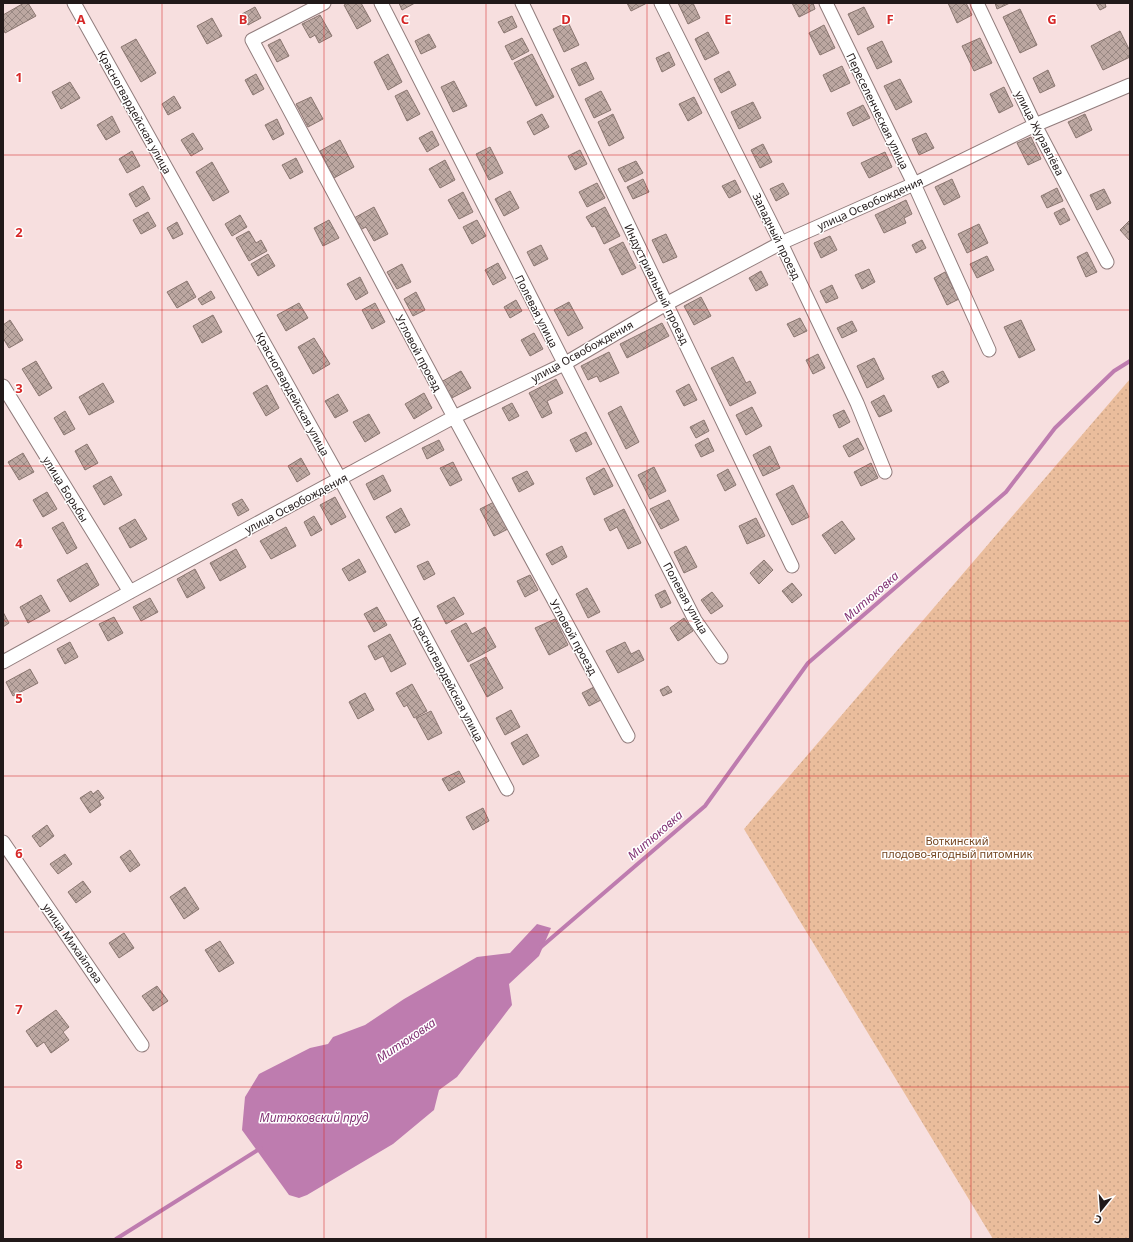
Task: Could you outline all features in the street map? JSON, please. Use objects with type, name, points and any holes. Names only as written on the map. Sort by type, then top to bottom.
[{"type":"street","name":"Красногвардейская улица","points":[[74,3],[340,479],[507,789]]},
{"type":"street","name":"Угловой проезд","points":[[324,3],[252,40],[454,417],[628,736]]},
{"type":"street","name":"Полевая улица","points":[[381,3],[695,620],[721,657]]},
{"type":"street","name":"Индустриальный проезд","points":[[522,3],[792,566]]},
{"type":"street","name":"Западный проезд","points":[[661,3],[781,243],[857,403],[885,472]]},
{"type":"street","name":"Переселенческая улица","points":[[826,3],[914,184],[990,350]]},
{"type":"street","name":"улица Журавлёва","points":[[977,3],[1035,126],[1107,262]]},
{"type":"street","name":"улица Освобождения","points":[[3,662],[454,417],[564,364],[666,304],[781,243],[914,184],[1035,126],[1130,85]]},
{"type":"street","name":"улица Борьбы","points":[[3,386],[130,592]]},
{"type":"street","name":"улица Михайлова","points":[[3,842],[142,1045]]},
{"type":"green space","name":"Воткинский плодово-ягодный питомник","points":[[1130,379],[1130,1239],[993,1239],[744,829]]},
{"type":"water","name":"Митюковский пруд","points":[[537,924],[551,928],[539,956],[509,984],[512,1005],[457,1077],[439,1090],[434,1110],[393,1144],[307,1195],[299,1198],[289,1195],[242,1130],[245,1097],[259,1074],[310,1048],[328,1044],[333,1037],[365,1025],[404,999],[477,957],[510,953]]},
{"type":"building","points":[[24,3],[28,3],[36,16],[5,33],[3,28],[3,15]]},
{"type":"building","points":[[348,3],[361,3],[371,21],[357,29],[344,5]]},
{"type":"building","points":[[399,3],[415,3],[402,10]]},
{"type":"building","points":[[627,3],[647,3],[631,11]]},
{"type":"building","points":[[678,3],[693,3],[700,18],[688,24]]},
{"type":"building","points":[[792,3],[813,3],[815,9],[799,17]]},
{"type":"building","points":[[948,3],[966,3],[972,15],[957,23]]},
{"type":"building","points":[[995,3],[1010,3],[997,9]]},
{"type":"building","points":[[1096,3],[1105,3],[1106,7],[1100,10]]},
{"type":"building","points":[[255,7],[261,18],[248,25],[242,14]]},
{"type":"building","points":[[864,7],[874,27],[858,35],[848,14]]},
{"type":"building","points":[[1020,9],[1037,45],[1020,53],[1003,17]]},
{"type":"building","points":[[320,15],[332,36],[319,43],[315,35],[310,38],[302,24]]},
{"type":"building","points":[[512,16],[517,27],[504,33],[498,22]]},
{"type":"building","points":[[212,18],[222,36],[207,44],[197,26]]},
{"type":"building","points":[[568,22],[579,45],[564,52],[553,29]]},
{"type":"building","points":[[824,25],[835,48],[820,55],[809,33]]},
{"type":"building","points":[[1120,31],[1130,51],[1130,57],[1103,70],[1091,46]]},
{"type":"building","points":[[708,32],[719,53],[705,60],[695,39]]},
{"type":"building","points":[[429,34],[436,47],[421,54],[415,41]]},
{"type":"building","points":[[522,38],[529,51],[512,60],[505,46]]},
{"type":"building","points":[[980,38],[992,63],[974,71],[962,46]]},
{"type":"building","points":[[136,39],[156,73],[141,82],[121,47]]},
{"type":"building","points":[[280,39],[289,56],[277,62],[268,45]]},
{"type":"building","points":[[882,41],[892,62],[877,69],[867,48]]},
{"type":"building","points":[[669,52],[675,65],[662,72],[656,58]]},
{"type":"building","points":[[388,54],[402,82],[388,90],[374,62]]},
{"type":"building","points":[[532,54],[554,97],[536,106],[514,63]]},
{"type":"building","points":[[586,62],[594,79],[579,86],[571,69]]},
{"type":"building","points":[[842,66],[850,83],[831,92],[823,75]]},
{"type":"building","points":[[1048,70],[1055,86],[1040,93],[1033,78]]},
{"type":"building","points":[[729,71],[736,85],[721,93],[714,79]]},
{"type":"building","points":[[256,74],[264,89],[253,95],[245,80]]},
{"type":"building","points":[[900,79],[912,102],[896,110],[884,86]]},
{"type":"building","points":[[454,81],[467,106],[453,112],[441,87]]},
{"type":"building","points":[[70,82],[80,98],[61,109],[52,92]]},
{"type":"building","points":[[1004,87],[1013,106],[999,113],[990,94]]},
{"type":"building","points":[[407,90],[420,114],[407,121],[395,96]]},
{"type":"building","points":[[601,91],[611,110],[594,118],[585,99]]},
{"type":"building","points":[[174,96],[181,108],[168,115],[162,104]]},
{"type":"building","points":[[311,97],[323,119],[308,127],[296,104]]},
{"type":"building","points":[[694,97],[702,113],[688,121],[679,104]]},
{"type":"building","points":[[753,102],[761,118],[739,129],[731,112]]},
{"type":"building","points":[[863,105],[870,118],[853,126],[847,113]]},
{"type":"building","points":[[542,114],[549,127],[534,135],[527,122]]},
{"type":"building","points":[[613,114],[624,138],[609,146],[598,122]]},
{"type":"building","points":[[1085,114],[1092,130],[1076,138],[1068,122]]},
{"type":"building","points":[[112,116],[120,132],[106,140],[97,125]]},
{"type":"building","points":[[277,119],[284,134],[273,140],[265,125]]},
{"type":"building","points":[[432,131],[439,145],[427,152],[419,138]]},
{"type":"building","points":[[193,133],[203,149],[191,156],[181,140]]},
{"type":"building","points":[[926,133],[934,148],[919,155],[912,139]]},
{"type":"building","points":[[1031,137],[1041,159],[1028,165],[1017,143]]},
{"type":"building","points":[[340,140],[354,167],[334,178],[320,151]]},
{"type":"building","points":[[763,144],[772,162],[760,168],[751,150]]},
{"type":"building","points":[[490,147],[503,173],[489,180],[476,154]]},
{"type":"building","points":[[580,150],[587,164],[575,170],[568,156]]},
{"type":"building","points":[[132,151],[140,166],[127,173],[119,159]]},
{"type":"building","points":[[885,152],[892,167],[869,178],[861,163]]},
{"type":"building","points":[[296,158],[303,172],[290,179],[282,165]]},
{"type":"building","points":[[445,160],[455,180],[440,188],[429,169]]},
{"type":"building","points":[[636,161],[643,173],[625,182],[618,169]]},
{"type":"building","points":[[212,162],[229,192],[213,201],[196,172]]},
{"type":"building","points":[[643,179],[649,192],[633,199],[627,187]]},
{"type":"building","points":[[952,179],[960,197],[944,205],[935,187]]},
{"type":"building","points":[[735,180],[741,192],[729,198],[722,186]]},
{"type":"building","points":[[597,183],[605,198],[587,207],[579,192]]},
{"type":"building","points":[[783,183],[789,194],[776,201],[770,189]]},
{"type":"building","points":[[143,186],[150,199],[136,207],[129,194]]},
{"type":"building","points":[[1057,188],[1063,201],[1047,208],[1041,196]]},
{"type":"building","points":[[1104,189],[1111,203],[1097,210],[1090,195]]},
{"type":"building","points":[[510,191],[519,208],[504,216],[495,199]]},
{"type":"building","points":[[463,192],[473,212],[459,219],[448,200]]},
{"type":"building","points":[[906,200],[912,214],[904,218],[906,223],[884,233],[875,215]]},
{"type":"building","points":[[374,207],[388,234],[374,241],[366,227],[360,230],[354,218]]},
{"type":"building","points":[[605,207],[620,236],[604,244],[595,226],[592,227],[586,217]]},
{"type":"building","points":[[1064,208],[1070,220],[1060,225],[1054,213]]},
{"type":"building","points":[[148,212],[156,226],[141,234],[133,220]]},
{"type":"building","points":[[240,215],[247,227],[232,236],[225,224]]},
{"type":"building","points":[[329,220],[339,238],[323,246],[314,228]]},
{"type":"building","points":[[477,220],[486,236],[472,244],[463,227]]},
{"type":"building","points":[[1130,220],[1130,241],[1120,230]]},
{"type":"building","points":[[177,222],[183,234],[173,239],[167,228]]},
{"type":"building","points":[[979,224],[988,243],[967,253],[958,234]]},
{"type":"building","points":[[249,231],[256,243],[261,240],[267,251],[249,261],[236,238]]},
{"type":"building","points":[[666,234],[677,257],[663,263],[652,240]]},
{"type":"building","points":[[830,236],[837,250],[821,258],[814,243]]},
{"type":"building","points":[[922,240],[926,248],[916,253],[912,245]]},
{"type":"building","points":[[623,242],[636,268],[622,275],[609,249]]},
{"type":"building","points":[[541,245],[548,259],[534,266],[527,252]]},
{"type":"building","points":[[1087,252],[1097,272],[1086,277],[1077,257]]},
{"type":"building","points":[[268,254],[275,266],[258,276],[251,264]]},
{"type":"building","points":[[987,256],[994,270],[977,278],[970,264]]},
{"type":"building","points":[[498,263],[506,278],[493,285],[485,270]]},
{"type":"building","points":[[402,264],[411,282],[397,289],[387,272]]},
{"type":"building","points":[[869,269],[875,282],[862,289],[855,275]]},
{"type":"building","points":[[761,271],[768,285],[756,291],[749,278]]},
{"type":"building","points":[[945,272],[959,299],[947,305],[934,278]]},
{"type":"building","points":[[360,277],[368,293],[356,300],[347,284]]},
{"type":"building","points":[[187,281],[196,297],[177,308],[167,292]]},
{"type":"building","points":[[832,285],[838,298],[826,303],[820,291]]},
{"type":"building","points":[[211,291],[215,298],[202,305],[198,299]]},
{"type":"building","points":[[416,292],[425,310],[413,316],[404,299]]},
{"type":"building","points":[[701,297],[711,316],[694,325],[684,306]]},
{"type":"building","points":[[516,300],[522,311],[510,318],[504,307]]},
{"type":"building","points":[[569,302],[583,328],[568,336],[554,310]]},
{"type":"building","points":[[299,303],[308,318],[286,331],[277,315]]},
{"type":"building","points":[[375,303],[385,322],[372,329],[362,310]]},
{"type":"building","points":[[213,315],[222,332],[202,343],[193,326]]},
{"type":"building","points":[[800,318],[807,331],[794,337],[787,324]]},
{"type":"building","points":[[10,320],[23,340],[9,348],[3,338],[3,325]]},
{"type":"building","points":[[1021,320],[1035,350],[1019,358],[1004,327]]},
{"type":"building","points":[[852,321],[857,331],[842,338],[837,328]]},
{"type":"building","points":[[662,323],[669,336],[627,358],[620,344]]},
{"type":"building","points":[[534,333],[543,349],[530,356],[521,340]]},
{"type":"building","points":[[314,338],[330,364],[313,374],[298,347]]},
{"type":"building","points":[[609,352],[619,373],[600,382],[597,376],[588,380],[581,366]]},
{"type":"building","points":[[818,354],[825,368],[813,374],[806,360]]},
{"type":"building","points":[[733,357],[746,383],[750,381],[756,393],[730,406],[711,368]]},
{"type":"building","points":[[874,358],[884,379],[867,388],[857,366]]},
{"type":"building","points":[[36,361],[52,388],[39,396],[22,369]]},
{"type":"building","points":[[461,371],[471,388],[450,399],[441,382]]},
{"type":"building","points":[[943,371],[949,382],[938,388],[932,376]]},
{"type":"building","points":[[556,379],[563,393],[547,401],[552,413],[542,418],[529,393]]},
{"type":"building","points":[[103,383],[114,402],[89,415],[79,397]]},
{"type":"building","points":[[689,384],[697,400],[684,406],[676,391]]},
{"type":"building","points":[[267,385],[279,408],[266,416],[253,393]]},
{"type":"building","points":[[424,393],[432,408],[414,419],[405,404]]},
{"type":"building","points":[[338,394],[348,411],[335,418],[325,401]]},
{"type":"building","points":[[884,395],[892,411],[879,417],[871,402]]},
{"type":"building","points":[[512,403],[519,416],[509,421],[502,408]]},
{"type":"building","points":[[621,406],[639,442],[626,449],[608,413]]},
{"type":"building","points":[[752,407],[762,426],[746,435],[736,415]]},
{"type":"building","points":[[844,410],[850,422],[839,428],[833,415]]},
{"type":"building","points":[[65,411],[75,429],[64,435],[54,418]]},
{"type":"building","points":[[369,414],[380,433],[365,442],[353,422]]},
{"type":"building","points":[[704,420],[709,431],[696,438],[690,427]]},
{"type":"building","points":[[586,432],[592,444],[576,452],[570,440]]},
{"type":"building","points":[[708,438],[714,451],[701,457],[695,445]]},
{"type":"building","points":[[858,438],[864,449],[849,457],[843,446]]},
{"type":"building","points":[[439,440],[444,450],[427,459],[422,448]]},
{"type":"building","points":[[87,444],[98,463],[85,470],[75,451]]},
{"type":"building","points":[[770,446],[780,468],[763,476],[753,455]]},
{"type":"building","points":[[23,453],[34,472],[19,480],[8,462]]},
{"type":"building","points":[[301,458],[310,474],[297,482],[288,466]]},
{"type":"building","points":[[453,462],[462,480],[450,486],[440,468]]},
{"type":"building","points":[[871,463],[878,478],[861,486],[854,472]]},
{"type":"building","points":[[654,467],[666,491],[650,499],[638,475]]},
{"type":"building","points":[[604,468],[613,486],[594,495],[586,478]]},
{"type":"building","points":[[728,469],[736,485],[725,491],[717,475]]},
{"type":"building","points":[[527,471],[534,484],[519,492],[512,478]]},
{"type":"building","points":[[383,475],[391,491],[374,500],[366,484]]},
{"type":"building","points":[[111,476],[122,495],[104,505],[93,486]]},
{"type":"building","points":[[793,485],[809,517],[792,525],[776,494]]},
{"type":"building","points":[[47,492],[57,509],[43,517],[33,500]]},
{"type":"building","points":[[335,497],[346,517],[331,525],[320,505]]},
{"type":"building","points":[[242,499],[249,510],[238,516],[232,504]]},
{"type":"building","points":[[669,500],[679,520],[661,529],[650,509]]},
{"type":"building","points":[[494,502],[508,529],[494,536],[480,509]]},
{"type":"building","points":[[401,508],[410,525],[395,533],[386,517]]},
{"type":"building","points":[[624,509],[641,543],[628,549],[617,527],[610,531],[604,519]]},
{"type":"building","points":[[314,516],[322,530],[311,536],[304,522]]},
{"type":"building","points":[[756,518],[765,536],[747,544],[739,526]]},
{"type":"building","points":[[135,519],[147,539],[130,548],[119,528]]},
{"type":"building","points":[[842,521],[855,539],[835,554],[822,535]]},
{"type":"building","points":[[63,522],[77,548],[67,554],[52,528]]},
{"type":"building","points":[[286,527],[296,546],[271,559],[260,541]]},
{"type":"building","points":[[562,546],[567,557],[552,565],[546,554]]},
{"type":"building","points":[[686,546],[697,567],[684,573],[674,552]]},
{"type":"building","points":[[236,549],[246,567],[220,581],[210,563]]},
{"type":"building","points":[[359,559],[366,572],[349,581],[342,569]]},
{"type":"building","points":[[764,560],[773,570],[759,584],[750,573]]},
{"type":"building","points":[[428,561],[435,574],[424,580],[417,566]]},
{"type":"building","points":[[87,563],[99,585],[70,602],[57,580]]},
{"type":"building","points":[[195,569],[205,588],[187,598],[177,579]]},
{"type":"building","points":[[530,575],[538,590],[525,597],[517,581]]},
{"type":"building","points":[[792,583],[802,595],[792,603],[782,591]]},
{"type":"building","points":[[587,588],[600,612],[588,618],[576,594]]},
{"type":"building","points":[[665,590],[671,603],[661,608],[655,595]]},
{"type":"building","points":[[712,592],[723,606],[711,614],[701,600]]},
{"type":"building","points":[[41,595],[50,611],[28,623],[20,607]]},
{"type":"building","points":[[454,597],[464,614],[446,624],[437,606]]},
{"type":"building","points":[[150,598],[158,612],[141,621],[133,607]]},
{"type":"building","points":[[377,607],[387,625],[374,632],[364,614]]},
{"type":"building","points":[[3,612],[9,623],[3,627]]},
{"type":"building","points":[[114,617],[123,633],[108,641],[99,624]]},
{"type":"building","points":[[684,618],[693,631],[678,641],[670,628]]},
{"type":"building","points":[[555,619],[568,645],[549,655],[535,628]]},
{"type":"building","points":[[466,623],[472,634],[485,627],[496,647],[468,662],[451,631]]},
{"type":"building","points":[[390,634],[406,664],[391,672],[383,656],[375,660],[368,646]]},
{"type":"building","points":[[70,642],[78,657],[65,664],[57,649]]},
{"type":"building","points":[[625,642],[631,654],[639,650],[644,660],[618,673],[606,651]]},
{"type":"building","points":[[486,657],[503,688],[487,697],[470,665]]},
{"type":"building","points":[[30,669],[38,683],[13,696],[6,682]]},
{"type":"building","points":[[412,684],[427,711],[414,718],[407,705],[404,707],[396,693]]},
{"type":"building","points":[[668,686],[672,692],[663,696],[660,690]]},
{"type":"building","points":[[594,687],[601,700],[589,706],[582,693]]},
{"type":"building","points":[[365,693],[374,710],[358,719],[349,702]]},
{"type":"building","points":[[511,710],[520,727],[505,735],[496,718]]},
{"type":"building","points":[[431,711],[442,733],[428,740],[416,718]]},
{"type":"building","points":[[527,734],[539,756],[523,765],[511,743]]},
{"type":"building","points":[[459,771],[465,782],[449,791],[442,779]]},
{"type":"building","points":[[98,790],[104,798],[99,801],[101,805],[90,813],[80,798],[91,791],[93,794]]},
{"type":"building","points":[[483,808],[489,821],[473,830],[466,817]]},
{"type":"building","points":[[47,825],[54,836],[40,847],[32,836]]},
{"type":"building","points":[[130,850],[140,865],[130,872],[120,857]]},
{"type":"building","points":[[65,854],[72,864],[58,874],[50,864]]},
{"type":"building","points":[[83,881],[91,892],[76,903],[68,892]]},
{"type":"building","points":[[185,887],[199,909],[184,919],[170,897]]},
{"type":"building","points":[[124,933],[134,948],[119,958],[109,943]]},
{"type":"building","points":[[220,941],[234,963],[219,972],[205,950]]},
{"type":"building","points":[[157,986],[168,1001],[153,1011],[142,996]]},
{"type":"building","points":[[56,1010],[69,1027],[63,1032],[69,1040],[51,1053],[44,1042],[37,1047],[26,1031]]},
{"type":"waterway","name":"Митюковка","points":[[541,947],[705,806],[808,663],[1006,492],[1055,428],[1114,371],[1130,361]]},
{"type":"waterway","name":"Митюковка","points":[[116,1239],[261,1148]]}]
